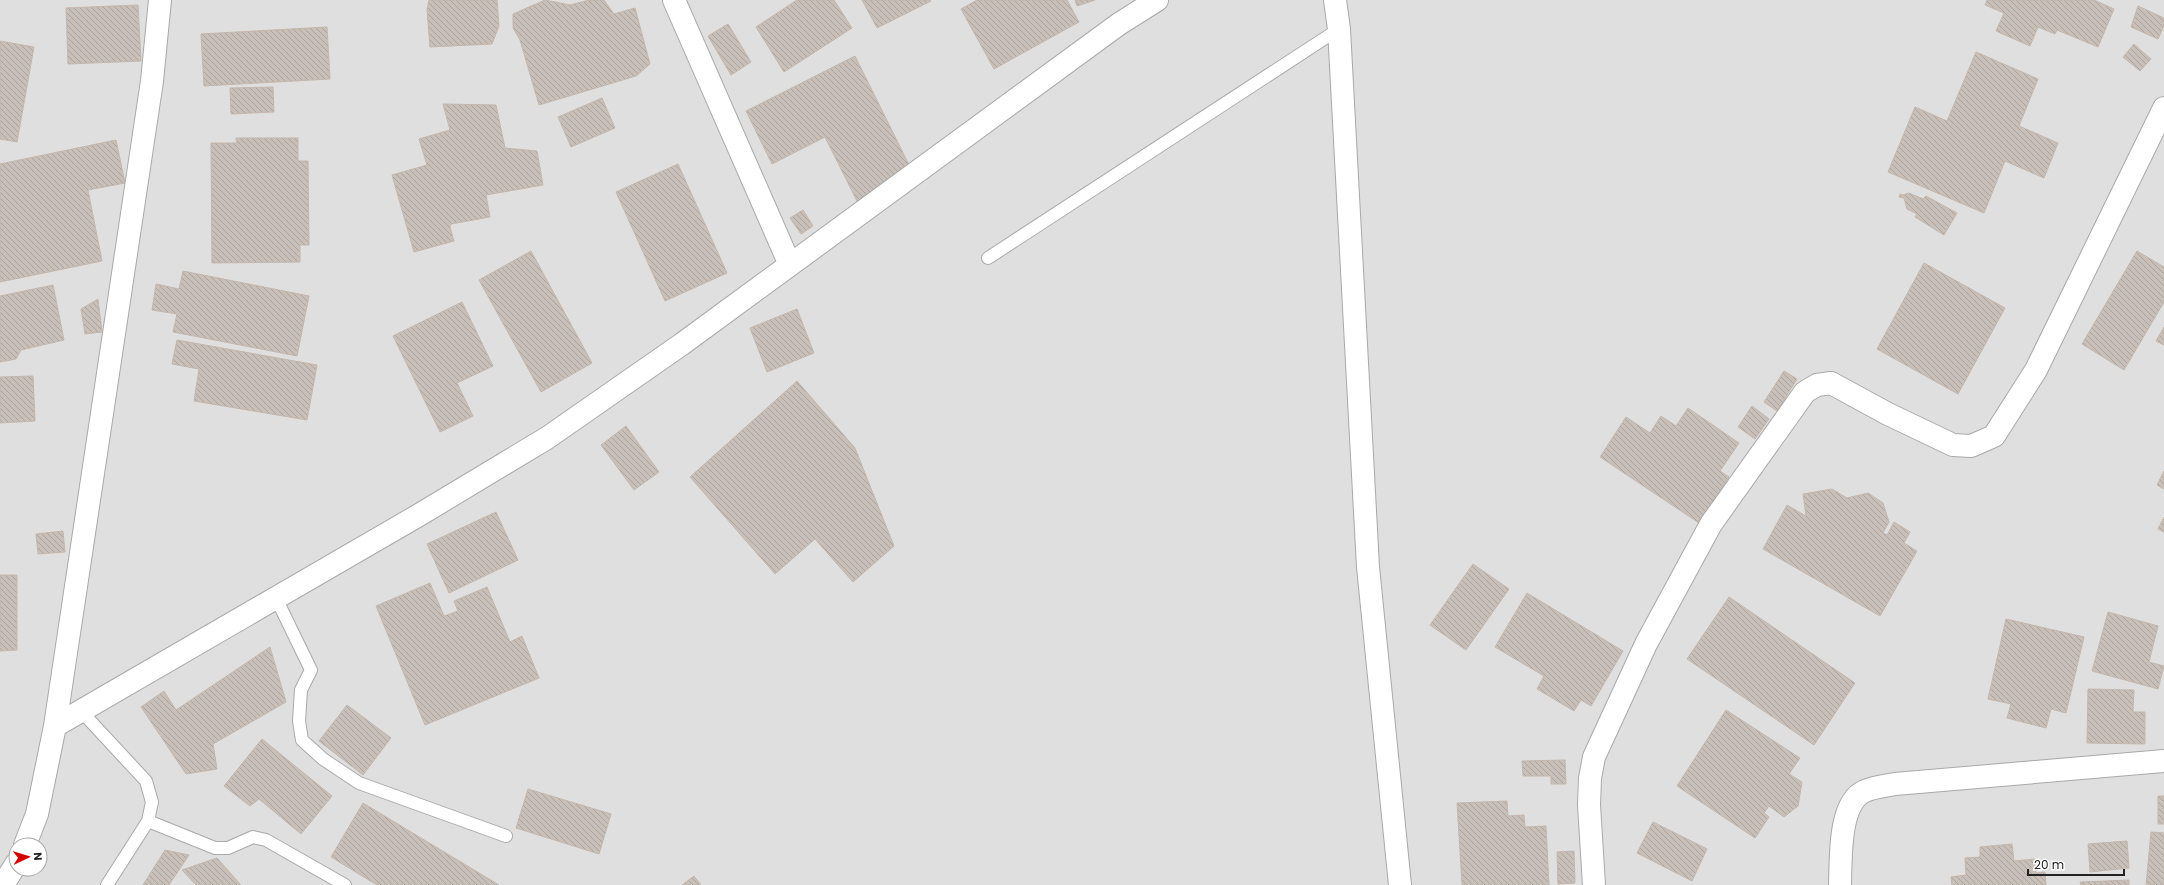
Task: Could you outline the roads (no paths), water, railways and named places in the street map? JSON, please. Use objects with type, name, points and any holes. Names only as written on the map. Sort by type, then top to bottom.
[{"type":"street","points":[[28,837],[37,814],[55,726],[150,96],[160,0]]},
{"type":"street","points":[[674,0],[790,265]]},
{"type":"street","points":[[55,726],[547,438],[790,265],[1113,29],[1157,0]]},
{"type":"street","points":[[1335,0],[1340,29],[1368,567],[1400,885]]},
{"type":"street","points":[[1594,885],[1589,805],[1590,778],[1594,757],[1646,644],[1711,524],[1805,392],[1817,385],[1831,383],[1888,414],[1953,445],[1971,446],[1994,436],[2036,370],[2164,108]]},
{"type":"street","points":[[1840,885],[1842,833],[1847,813],[1849,806],[1864,791],[1895,784],[2164,761]]},
{"type":"lane","points":[[988,258],[1340,29]]},
{"type":"lane","points":[[276,598],[311,670],[300,690],[298,722],[302,740],[323,759],[359,783],[506,836]]},
{"type":"lane","points":[[81,711],[146,781],[152,802],[148,821],[107,885]]},
{"type":"lane","points":[[148,821],[215,848],[228,848],[253,837],[266,840],[344,885]]}]
